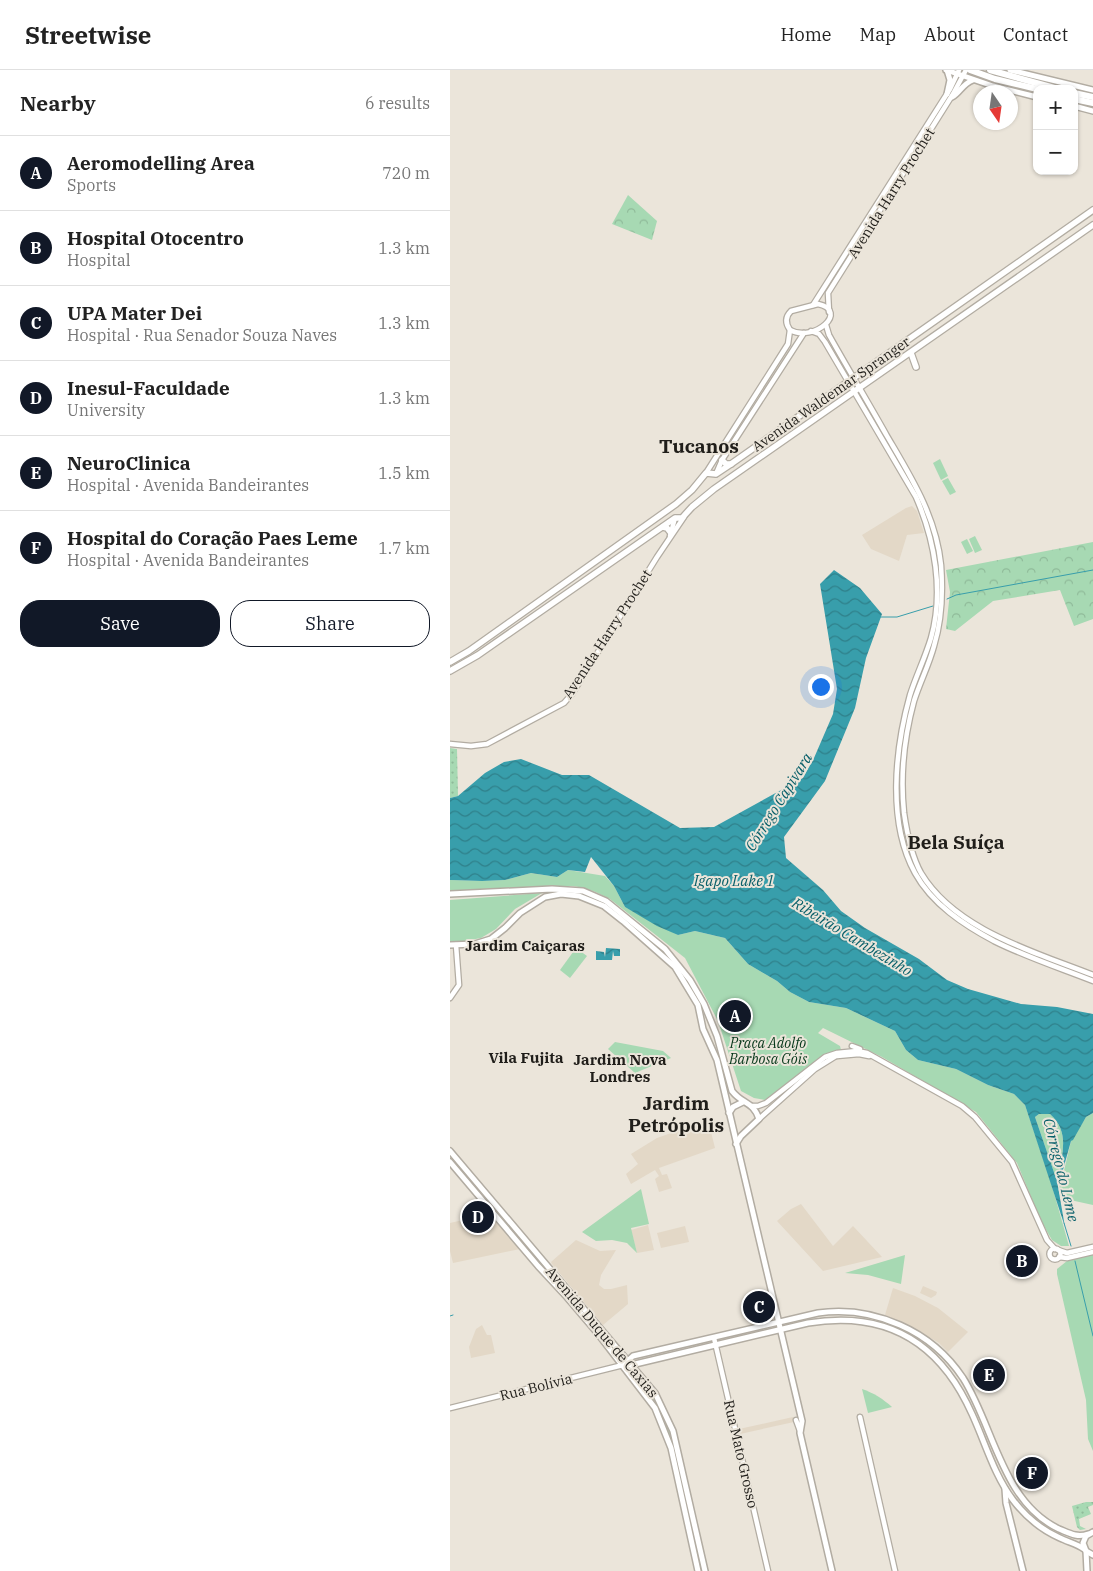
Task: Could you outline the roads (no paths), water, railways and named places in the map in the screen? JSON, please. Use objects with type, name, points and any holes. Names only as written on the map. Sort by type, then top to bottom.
[{"type":"highway","points":[[970,70],[995,79],[1033,88]]},
{"type":"highway","points":[[990,70],[1044,85]]},
{"type":"highway","points":[[1078,94],[1093,98]]},
{"type":"highway","points":[[1078,100],[1093,103]]},
{"type":"main road","points":[[946,70],[992,86],[1033,96]]},
{"type":"main road","points":[[946,70],[950,80],[949,96],[955,96],[964,84],[973,80]]},
{"type":"main road","points":[[1010,70],[1093,90]]},
{"type":"main road","points":[[1078,107],[1093,110]]},
{"type":"main road","name":"Avenida Waldemar Spranger","points":[[716,474],[1093,210]]},
{"type":"main road","name":"Avenida Waldemar Spranger","points":[[450,670],[478,655],[675,518],[682,518],[692,507],[714,490],[1093,225]]},
{"type":"main road","points":[[911,353],[911,358],[916,367]]},
{"type":"main road","points":[[722,460],[726,464],[731,464]]},
{"type":"main road","points":[[450,662],[469,651],[676,504],[692,490],[706,473],[716,474],[714,490]]},
{"type":"main road","points":[[675,518],[676,504]]},
{"type":"main road","points":[[663,526],[667,528],[671,535]]},
{"type":"main road","points":[[565,583],[572,589]]},
{"type":"main road","points":[[450,894],[552,889],[583,891],[606,901],[638,925],[678,964],[698,993],[717,1036],[732,1091],[743,1102],[752,1106],[759,1119],[741,1136],[736,1144]]},
{"type":"main road","points":[[453,945],[475,944],[491,939],[520,913],[545,897],[561,894],[580,896],[604,906],[675,967],[698,1005],[698,1015],[717,1060],[780,1322],[802,1421],[800,1433],[832,1571]]},
{"type":"main road","points":[[698,1015],[709,1017]]},
{"type":"main road","points":[[729,1113],[733,1107],[743,1102]]},
{"type":"main road","points":[[732,1125],[740,1130],[748,1129]]},
{"type":"main road","name":"Avenida Duque de Caxias","points":[[450,1151],[627,1364],[655,1393],[671,1424],[705,1571]]},
{"type":"main road","points":[[450,1161],[456,1159],[460,1163]]},
{"type":"main road","name":"Avenida Duque de Caxias","points":[[450,1161],[538,1266],[569,1294]]},
{"type":"main road","points":[[499,1220],[512,1231],[517,1230]]},
{"type":"main road","points":[[627,1364],[633,1356],[806,1316],[839,1312],[869,1314],[884,1318],[910,1330],[939,1349],[962,1377],[1013,1485],[1028,1506],[1042,1518],[1063,1530],[1077,1536],[1090,1533]]},
{"type":"main road","points":[[806,1316],[808,1323]]},
{"type":"main road","points":[[883,1326],[884,1318]]},
{"type":"main road","points":[[627,1364],[832,1319],[868,1322],[883,1326],[918,1343],[938,1360],[958,1385],[1004,1486],[1013,1501],[1049,1533],[1093,1555]]},
{"type":"main road","points":[[906,1336],[910,1333],[910,1330]]},
{"type":"main road","name":"Avenida Duque de Caxias","points":[[627,1364],[662,1422],[675,1464],[698,1571]]},
{"type":"main road","points":[[1004,1486],[1006,1503],[1022,1571]]},
{"type":"main road","points":[[1087,1571],[1084,1541],[1090,1533]]},
{"type":"street","name":"Avenida Harry Prochet","points":[[829,312],[828,293],[949,96],[960,74],[966,70]]},
{"type":"street","name":"Avenida Harry Prochet","points":[[813,305],[949,96]]},
{"type":"street","points":[[821,305],[829,312],[830,320],[826,325],[811,331],[796,333],[790,330],[786,323],[787,314],[796,309],[821,305]]},
{"type":"street","points":[[826,325],[851,380]]},
{"type":"street","points":[[706,473],[788,344],[790,330]]},
{"type":"street","points":[[811,331],[822,336],[851,380],[922,496],[936,534],[940,556],[942,589],[937,636],[903,737],[899,786],[902,837],[915,874],[926,890],[944,908],[974,929],[1008,947],[1093,975]]},
{"type":"street","points":[[716,474],[722,460],[804,332]]},
{"type":"street","name":"Avenida Harry Prochet","points":[[450,744],[471,746],[487,744],[564,703],[572,694],[671,535],[679,527],[686,515]]},
{"type":"street","name":"Avenida Harry Prochet","points":[[671,535],[675,518]]},
{"type":"street","points":[[899,786],[911,848],[920,871],[939,896],[956,910],[997,936],[1093,981]]},
{"type":"street","points":[[915,874],[920,871]]},
{"type":"street","points":[[974,929],[977,924]]},
{"type":"street","points":[[450,998],[458,985],[453,945]]},
{"type":"street","points":[[759,1119],[814,1069],[851,1048]]},
{"type":"street","points":[[752,1106],[766,1104],[825,1057],[851,1048],[864,1052],[962,1106],[975,1117],[1012,1162],[1047,1240],[1049,1254],[1052,1259],[1093,1252]]},
{"type":"street","points":[[834,1057],[859,1054],[872,1057]]},
{"type":"street","points":[[814,1069],[825,1057]]},
{"type":"street","points":[[779,1093],[788,1091]]},
{"type":"street","points":[[1047,1240],[1060,1253],[1059,1257]]},
{"type":"street","points":[[1049,1254],[1052,1250],[1056,1249],[1067,1253],[1093,1247]]},
{"type":"street","name":"Rua Mato Grosso","points":[[714,1338],[768,1571]]},
{"type":"street","name":"Rua Bolívia","points":[[450,1408],[627,1364]]},
{"type":"street","points":[[860,1417],[895,1571]]},
{"type":"street","points":[[796,1420],[800,1433]]},
{"type":"water","name":"Igapo Lake 1","points":[[834,570],[860,588],[882,614],[866,658],[855,708],[825,781],[784,837],[786,858],[823,890],[841,911],[865,928],[919,959],[947,980],[968,989],[1021,1004],[1057,1007],[1093,1014],[1093,1113],[1086,1117],[1071,1141],[1061,1177],[1059,1176],[1063,1143],[1060,1128],[1050,1114],[1039,1114],[1035,1117],[1057,1181],[1065,1227],[1025,1105],[1014,1094],[988,1085],[956,1069],[918,1060],[906,1050],[895,1031],[846,1008],[809,1002],[790,992],[777,981],[748,964],[725,938],[695,931],[678,935],[657,926],[625,907],[614,886],[591,857],[585,872],[568,870],[557,877],[531,873],[505,880],[450,880],[450,798],[458,796],[485,773],[504,762],[521,759],[562,775],[589,775],[680,828],[714,827],[803,778],[833,714],[837,689],[820,584]]},
{"type":"water","points":[[606,948],[620,949],[620,956],[614,956],[613,951],[612,960],[596,960],[596,951],[604,952],[605,957]]},
{"type":"waterway","name":"Córrego Capivara","points":[[947,599],[956,595],[1093,570]]},
{"type":"waterway","name":"Córrego Capivara","points":[[880,617],[897,617],[933,606]]},
{"type":"waterway","name":"Córrego do Leme","points":[[1064,1223],[1071,1246]]},
{"type":"waterway","name":"Córrego do Leme","points":[[1075,1261],[1093,1336]]},
{"type":"place","name":"Aeromodelling Area","points":[[735,1016]]},
{"type":"place","name":"Inesul-Faculdade","points":[[478,1217]]},
{"type":"place","name":"Hospital Otocentro","points":[[1022,1261]]},
{"type":"place","name":"UPA Mater Dei","points":[[759,1307]]},
{"type":"place","name":"NeuroClinica","points":[[989,1375]]},
{"type":"place","name":"Hospital do Coração Paes Leme","points":[[1032,1473]]},
{"type":"district","name":"Tucanos","points":[[699,446]]},
{"type":"district","name":"Bela Suíça","points":[[956,842]]},
{"type":"district","name":"Jardim Caiçaras","points":[[525,946]]},
{"type":"district","name":"Vila Fujita","points":[[526,1058]]},
{"type":"district","name":"Jardim Nova Londres","points":[[620,1068]]},
{"type":"district","name":"Jardim Petrópolis","points":[[676,1114]]},
{"type":"water label","name":"Ribeirão Cambezinho","points":[[852,937]]},
{"type":"park label","name":"Praça Adolfo Barbosa Góis","points":[[768,1052]]}]
